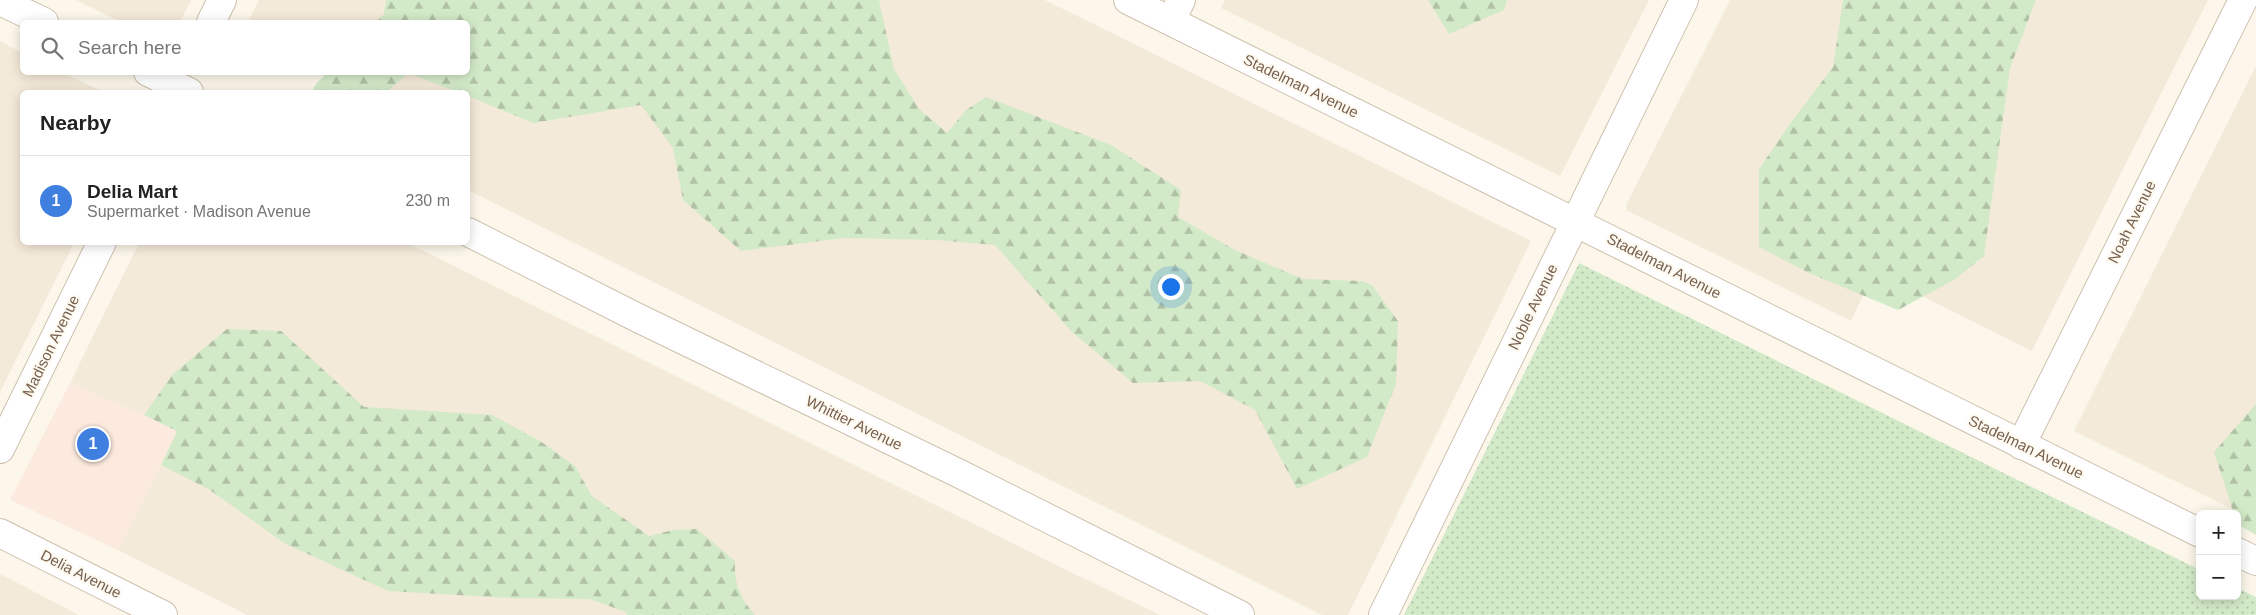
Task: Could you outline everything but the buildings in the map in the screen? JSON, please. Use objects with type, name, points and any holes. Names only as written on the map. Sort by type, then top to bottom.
[{"type":"street","points":[[212,20],[222,0]]},
{"type":"street","name":"Stadelman Avenue","points":[[1128,0],[1176,11],[1574,222],[2196,532]]},
{"type":"street","name":"Noble Avenue","points":[[1383,615],[1684,0]]},
{"type":"street","name":"Noah Avenue","points":[[2021,445],[2243,0]]},
{"type":"street","points":[[0,1],[40,20]]},
{"type":"street","points":[[156,75],[183,86]]},
{"type":"street","name":"Whittier Avenue","points":[[470,233],[647,322],[958,473],[1240,615]]},
{"type":"street","name":"Madison Avenue","points":[[0,449],[101,245]]},
{"type":"street","name":"Delia Avenue","points":[[0,533],[163,615]]},
{"type":"street","points":[[2241,554],[2256,561]]},
{"type":"shaded area","points":[[76,0],[191,0],[181,20],[117,20]]},
{"type":"shaded area","points":[[259,0],[1045,0],[1531,241],[1348,615],[1322,615],[470,191],[470,90],[352,90],[359,75],[470,75],[470,20],[249,19]]},
{"type":"shaded area","points":[[1225,0],[1649,0],[1560,176],[1221,8]]},
{"type":"shaded area","points":[[1730,0],[2208,0],[2032,351],[1874,272],[1851,321],[1626,210],[1627,203]]},
{"type":"shaded area","points":[[0,41],[20,52],[20,75],[67,75],[100,90],[20,90],[20,245],[73,245],[0,392]]},
{"type":"shaded area","points":[[2256,66],[2256,521],[2241,514],[2241,510],[2234,510],[2074,431]]},
{"type":"shaded area","points":[[138,245],[412,245],[1160,615],[247,615],[118,550],[177,431],[70,383]]},
{"type":"shaded area","points":[[70,383],[178,431],[118,550],[10,500]]},
{"type":"shaded area","points":[[0,574],[79,615],[0,615]]},
{"type":"green space","points":[[386,0],[879,0],[894,69],[919,109],[947,133],[966,110],[986,97],[1111,145],[1181,190],[1178,217],[1235,250],[1303,279],[1362,281],[1372,285],[1398,321],[1396,384],[1367,457],[1297,489],[1255,410],[1200,381],[1133,383],[1072,332],[995,245],[936,240],[844,238],[741,251],[683,200],[673,148],[641,105],[533,123],[470,97],[470,90],[453,90],[413,75],[470,75],[470,20],[378,20],[384,14]]},
{"type":"green space","points":[[1428,0],[1507,0],[1504,10],[1449,34]]},
{"type":"green space","points":[[1843,0],[2036,0],[2010,68],[1984,256],[1954,280],[1898,310],[1809,273],[1759,247],[1759,169],[1833,67]]},
{"type":"green space","points":[[325,75],[406,75],[389,90],[313,90]]},
{"type":"green space","points":[[1579,263],[2196,568],[2196,600],[2241,600],[2241,590],[2256,597],[2256,615],[1404,615]]},
{"type":"green space","points":[[227,329],[281,331],[364,407],[492,415],[540,441],[575,466],[592,496],[649,536],[673,530],[697,529],[735,561],[739,590],[745,603],[755,615],[627,615],[626,612],[589,599],[509,598],[388,591],[284,543],[210,490],[161,465],[177,431],[144,415],[173,374]]},
{"type":"green space","points":[[2256,404],[2256,535],[2241,526],[2241,510],[2233,510],[2214,452]]},
{"type":"place","name":"Delia Mart","points":[[93,444]]}]
